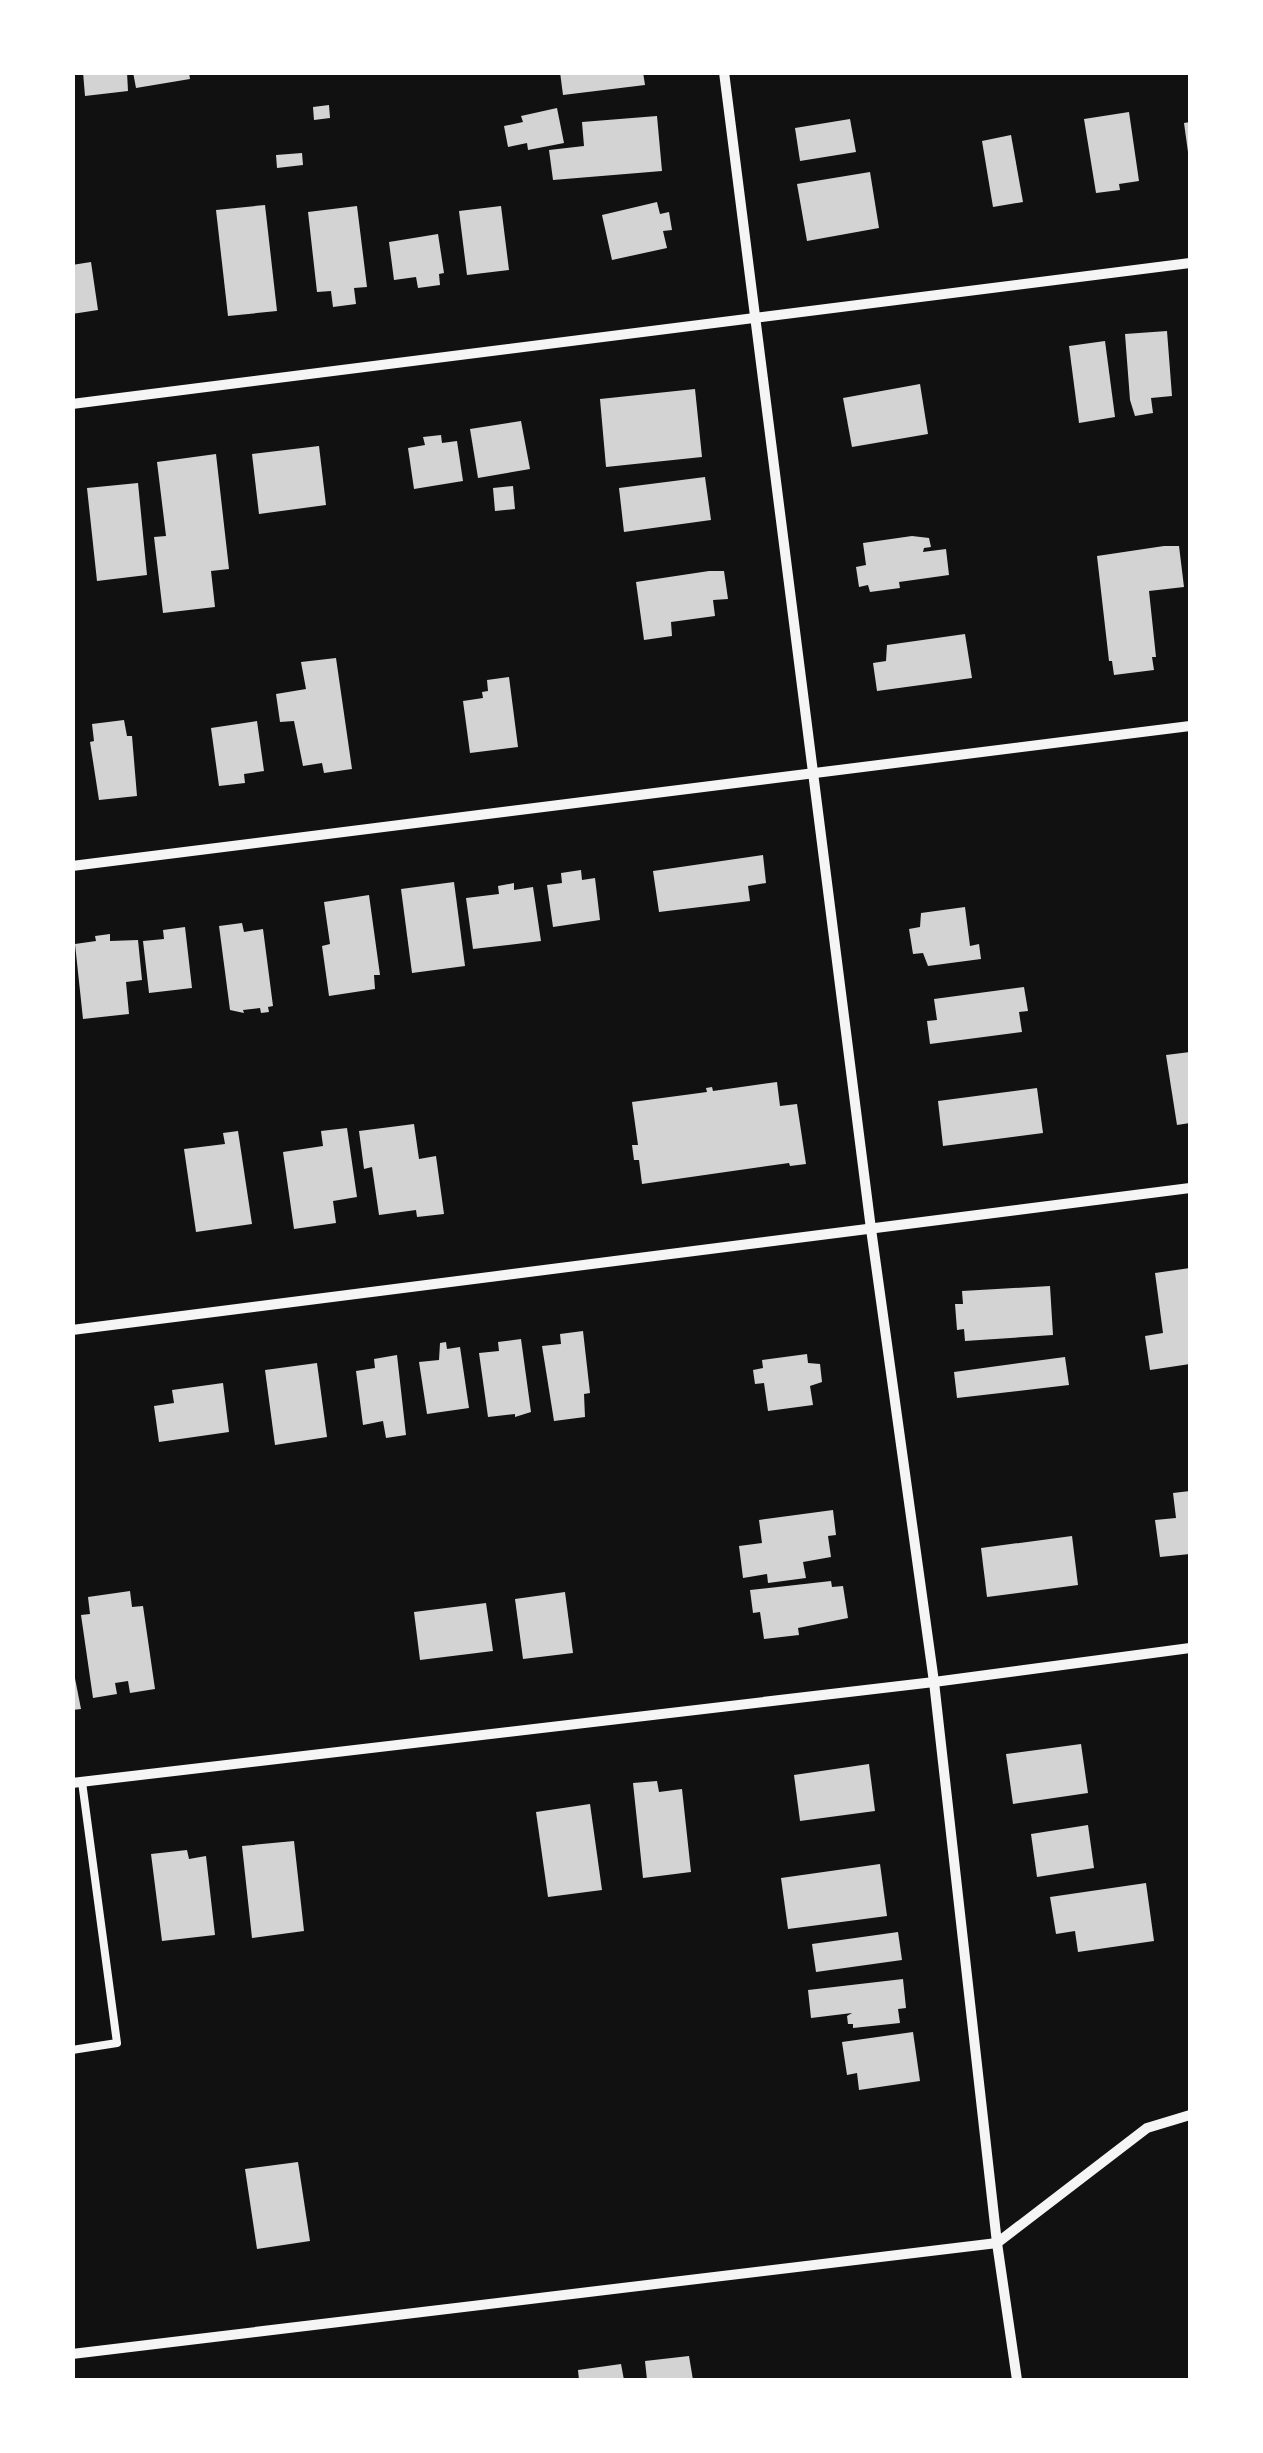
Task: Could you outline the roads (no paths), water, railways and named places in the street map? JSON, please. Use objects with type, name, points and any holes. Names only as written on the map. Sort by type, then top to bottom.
[{"type":"street","points":[[724,72],[871,1229],[934,1682],[1017,2380]]},
{"type":"street","points":[[72,404],[1190,263]]},
{"type":"street","points":[[72,866],[1190,726]]},
{"type":"street","points":[[72,1330],[1190,1188]]},
{"type":"street","points":[[78,1783],[1190,1648]]},
{"type":"street","points":[[72,2354],[998,2243],[1147,2128],[1190,2115]]},
{"type":"lane","points":[[72,2050],[117,2043],[78,1783]]}]
